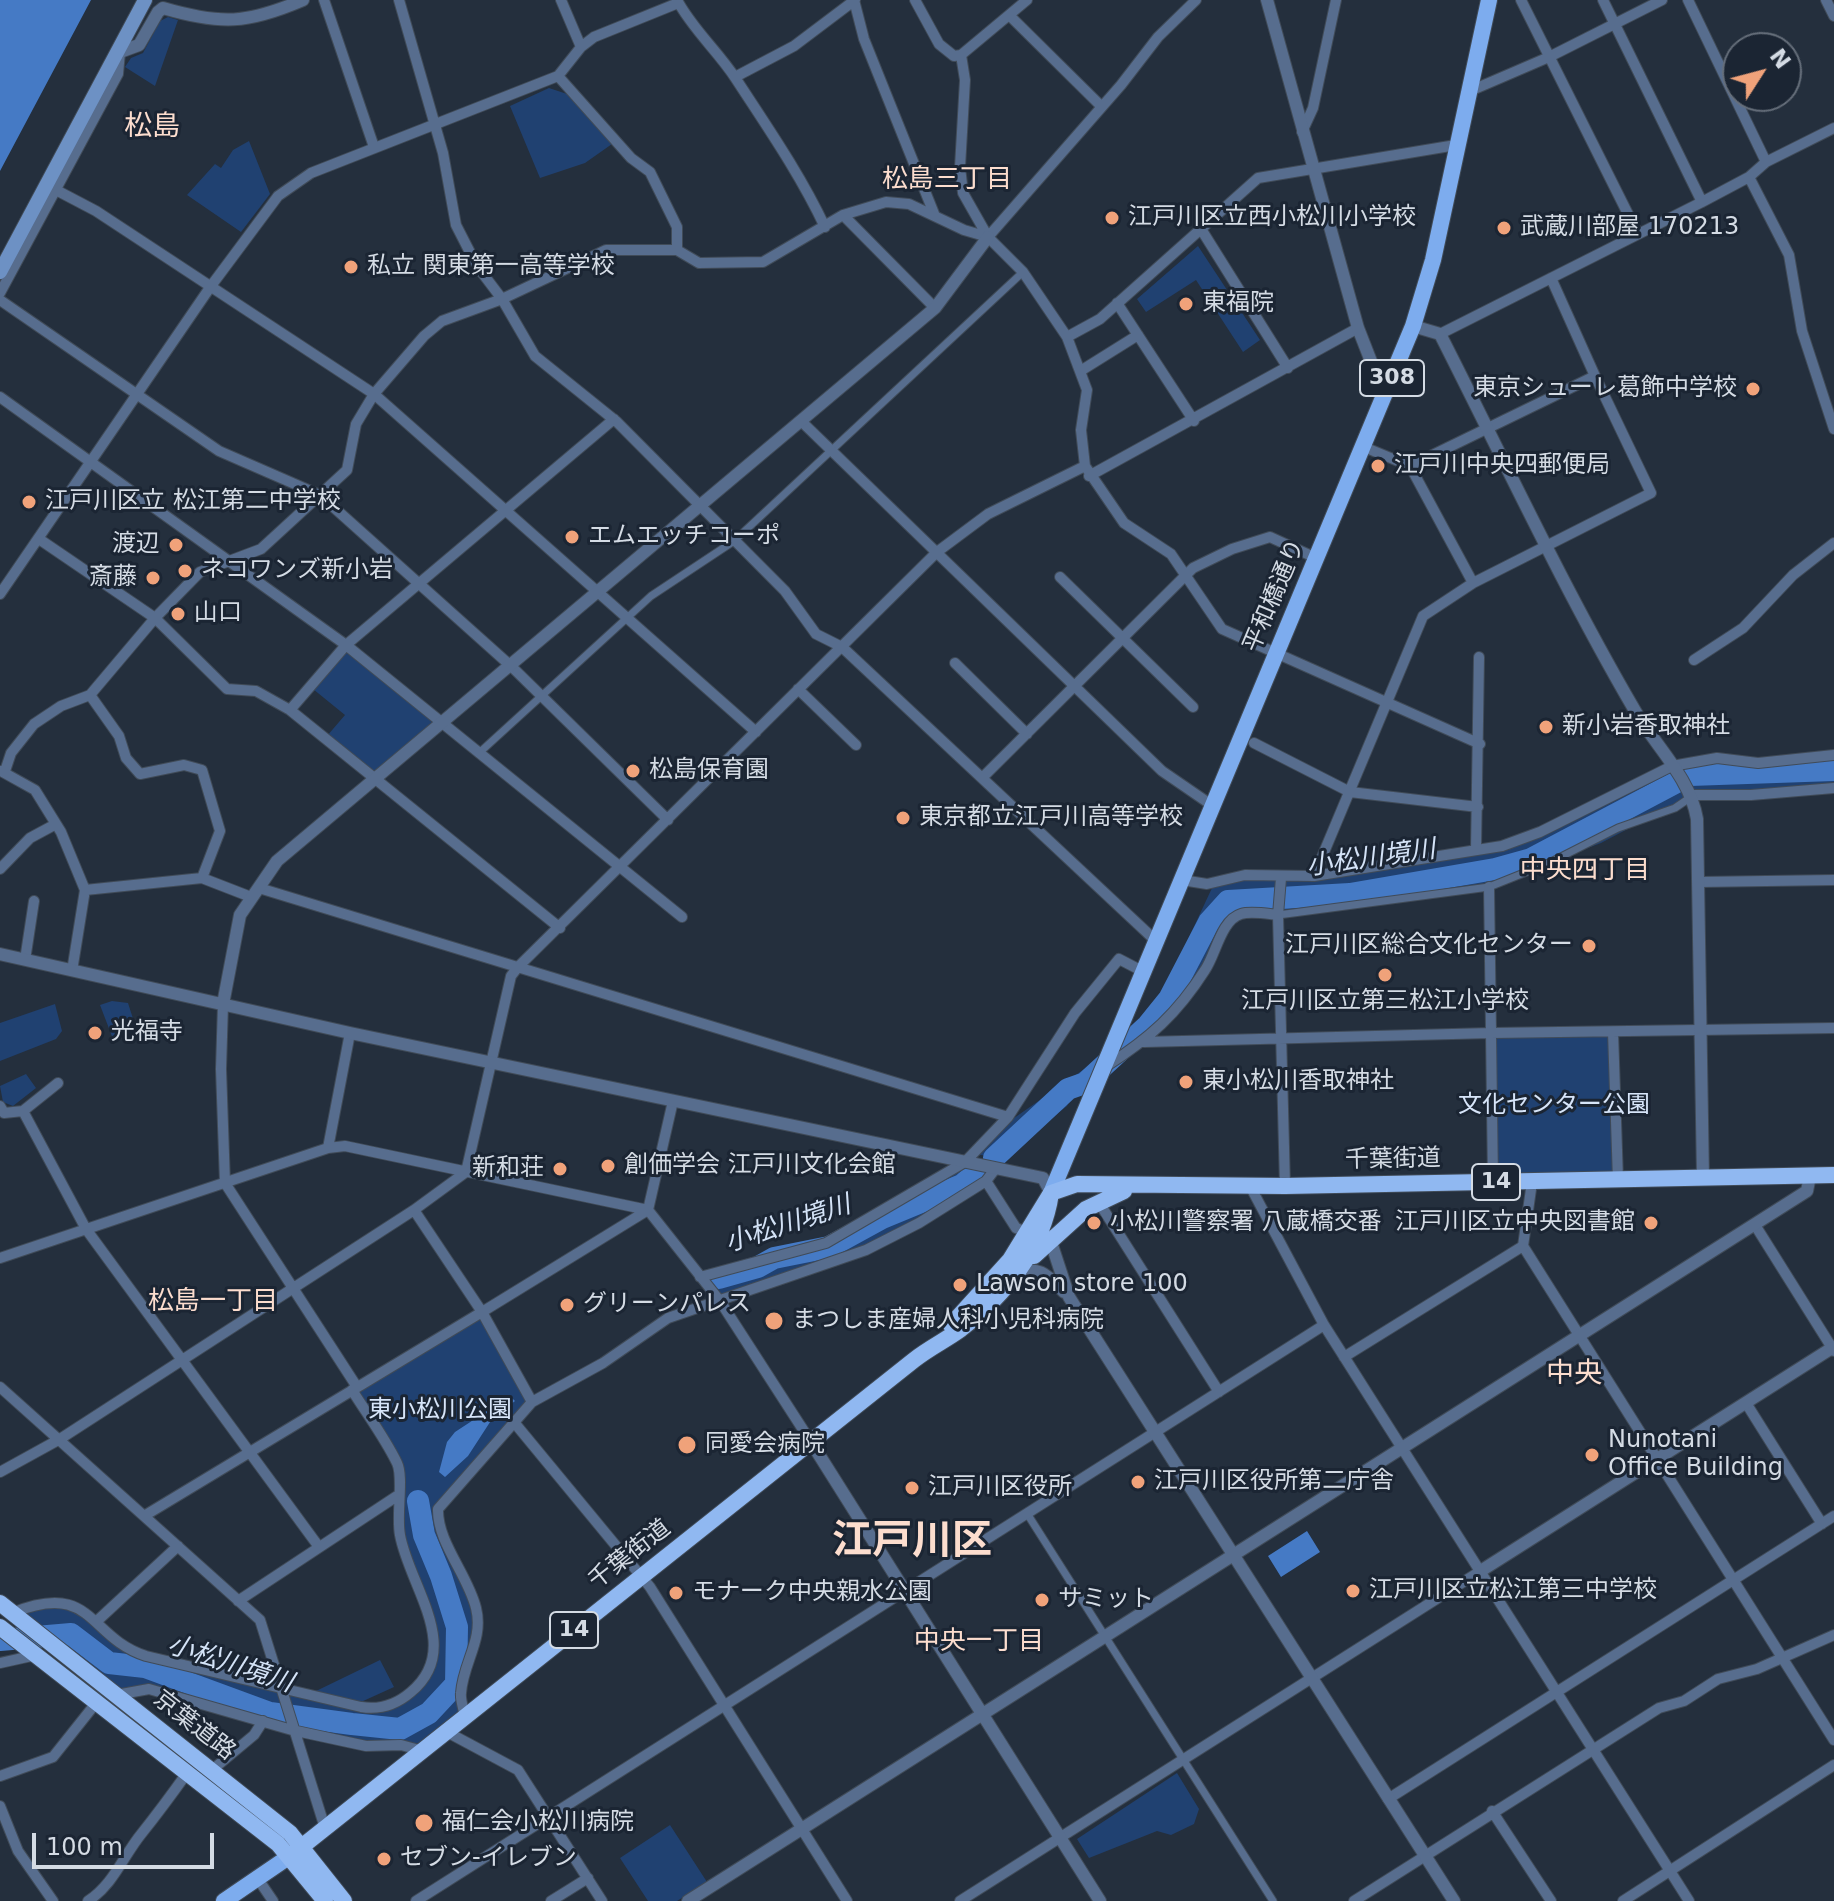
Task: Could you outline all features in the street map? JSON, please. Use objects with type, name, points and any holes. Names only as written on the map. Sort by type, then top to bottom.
[{"type":"highway","name":"千葉街道","points":[[925,1352],[992,1282],[1051,1193],[1077,1184],[1285,1186],[1834,1175]]},
{"type":"highway","points":[[1016,1274],[1049,1240],[1098,1201],[1121,1192],[1159,1187]]},
{"type":"highway","name":"千葉街道","points":[[296,1851],[925,1352],[973,1319],[1016,1274],[1048,1215],[1051,1193]]},
{"type":"highway","name":"京葉道路","points":[[10,1611],[212,1770],[344,1901]]},
{"type":"highway","name":"京葉道路","points":[[0,1627],[187,1773],[296,1851],[325,1901]]},
{"type":"main road","points":[[0,272],[120,52],[145,0]]},
{"type":"main road","name":"平和橋通り","points":[[1051,1193],[1413,326],[1433,260],[1489,0]]},
{"type":"main road","points":[[224,1901],[296,1851]]},
{"type":"street","points":[[0,293],[118,74],[120,52],[139,45],[158,6],[178,6],[229,22],[247,21],[287,3],[303,0]]},
{"type":"street","points":[[324,0],[374,147]]},
{"type":"street","points":[[399,0],[435,126],[456,225],[477,266],[502,299],[535,356],[614,419],[785,591],[816,634],[842,647],[1156,941]]},
{"type":"street","points":[[561,0],[581,47]]},
{"type":"street","points":[[735,77],[794,46],[854,0],[864,39],[935,216]]},
{"type":"street","points":[[915,0],[939,44],[954,56],[961,55],[1027,0]]},
{"type":"street","points":[[10,1611],[53,1602],[73,1606],[135,1652],[284,1695],[376,1710],[414,1691],[436,1649],[434,1631],[400,1536],[397,1496],[399,1466],[225,1183],[221,1069],[223,1004],[240,915],[277,861],[512,667],[935,308],[988,237],[1158,37],[1196,0]]},
{"type":"street","points":[[1267,0],[1358,328],[1374,369],[1392,377]]},
{"type":"street","points":[[1302,132],[1313,108],[1336,0]]},
{"type":"street","points":[[1521,0],[1638,234]]},
{"type":"street","points":[[1603,0],[1702,202]]},
{"type":"street","points":[[1470,91],[1549,57],[1662,0]]},
{"type":"street","points":[[1688,0],[1766,162]]},
{"type":"street","points":[[1826,0],[1834,16]]},
{"type":"street","points":[[0,594],[211,286],[278,196],[311,173],[558,76],[581,47],[594,37],[678,1],[696,31],[735,77],[801,175],[825,227]]},
{"type":"street","points":[[1009,15],[1101,106]]},
{"type":"street","points":[[961,55],[965,80],[960,167],[963,193],[988,237],[1023,272],[1067,337],[1087,390],[1081,430],[1087,471],[1124,523],[1171,554],[1187,573],[1222,629],[1480,744]]},
{"type":"street","points":[[558,76],[631,158],[650,172],[677,227],[677,250]]},
{"type":"street","points":[[1413,326],[1440,334],[1702,202],[1749,177],[1766,162],[1834,128]]},
{"type":"street","points":[[1067,337],[1100,319],[1258,178],[1312,166],[1456,145]]},
{"type":"street","points":[[1749,177],[1789,255],[1802,331],[1834,429]]},
{"type":"street","points":[[56,190],[96,211],[374,394],[756,732]]},
{"type":"street","points":[[72,971],[85,890],[56,824],[35,790],[2,771],[11,753],[34,724],[61,706],[90,695],[155,618],[200,572],[261,549],[347,470],[356,424],[374,394],[424,336],[442,321],[502,299],[606,250],[677,250],[699,263],[763,262],[843,215],[886,202],[909,204],[988,237]]},
{"type":"street","points":[[843,215],[935,308]]},
{"type":"street","points":[[1201,229],[1288,368]]},
{"type":"street","points":[[479,753],[626,617],[734,541],[1023,272]]},
{"type":"street","points":[[1314,876],[1423,616],[1473,583],[1651,493],[1551,278]]},
{"type":"street","points":[[0,300],[219,451],[320,495],[512,667],[668,820]]},
{"type":"street","points":[[1117,303],[1194,421]]},
{"type":"street","points":[[0,1472],[60,1439],[414,1210],[466,1172],[511,976],[937,552],[988,514],[1194,421],[1358,328]]},
{"type":"street","points":[[1440,334],[1546,547],[1635,711],[1690,792],[1698,882],[1703,1179]]},
{"type":"street","points":[[1082,370],[1138,335]]},
{"type":"street","points":[[1410,466],[1595,376]]},
{"type":"street","points":[[0,397],[346,645],[682,917]]},
{"type":"street","points":[[290,710],[346,645],[614,419]]},
{"type":"street","points":[[801,421],[1162,771],[1213,806]]},
{"type":"street","points":[[1364,447],[1410,466],[1473,583]]},
{"type":"street","points":[[982,778],[1187,573],[1232,549],[1270,537],[1316,558]]},
{"type":"street","points":[[39,539],[155,618],[227,689],[256,691],[290,710],[560,928]]},
{"type":"street","points":[[1694,660],[1743,628],[1793,575],[1834,543]]},
{"type":"street","points":[[1060,577],[1193,707]]},
{"type":"street","points":[[1476,850],[1479,657]]},
{"type":"street","points":[[955,663],[1027,734]]},
{"type":"street","points":[[798,689],[856,745]]},
{"type":"street","points":[[90,695],[119,736],[126,758],[140,774],[184,765],[202,770],[220,831],[202,878]]},
{"type":"street","points":[[1254,743],[1350,792],[1478,807]]},
{"type":"street","points":[[1182,880],[1207,884],[1245,875],[1280,882],[1502,846],[1540,832],[1675,770],[1717,758],[1758,763],[1834,755]]},
{"type":"street","points":[[1105,1067],[1144,1042],[1174,1016],[1207,967],[1228,924],[1241,914],[1489,887],[1549,863],[1618,828],[1675,808],[1690,792],[1751,795],[1834,788]]},
{"type":"street","points":[[0,869],[30,838],[56,824]]},
{"type":"street","points":[[85,890],[202,878],[518,967],[1008,1117]]},
{"type":"street","points":[[1698,882],[1834,880]]},
{"type":"street","points":[[1280,882],[1278,912],[1285,1186]]},
{"type":"street","points":[[1489,887],[1493,1182]]},
{"type":"street","points":[[25,960],[34,901]]},
{"type":"street","points":[[0,954],[350,1033],[1043,1178],[1051,1193]]},
{"type":"street","points":[[700,1277],[826,1243],[965,1162],[1008,1117],[1075,1013],[1119,959],[1144,972]]},
{"type":"street","points":[[1144,1042],[1834,1028]]},
{"type":"street","points":[[1613,1032],[1618,1180]]},
{"type":"street","points":[[328,1148],[350,1033]]},
{"type":"street","points":[[1,1112],[23,1111],[58,1083]]},
{"type":"street","points":[[144,1516],[648,1210],[673,1101]]},
{"type":"street","points":[[23,1111],[86,1229],[319,1547]]},
{"type":"street","points":[[0,1258],[328,1148],[345,1146],[648,1210],[720,1301],[1100,1901]]},
{"type":"street","points":[[465,1717],[461,1692],[479,1637],[476,1608],[463,1571],[438,1523],[438,1509],[513,1421],[532,1402],[603,1363],[668,1318],[866,1250],[919,1223],[986,1181],[996,1168]]},
{"type":"street","points":[[688,1901],[1755,1225],[1807,1191],[1810,1176]]},
{"type":"street","points":[[986,1181],[1016,1228],[1027,1232]]},
{"type":"street","points":[[1532,1182],[1523,1246],[1834,1740]]},
{"type":"street","points":[[1250,1186],[1324,1325],[1689,1901]]},
{"type":"street","points":[[1098,1201],[1219,1392]]},
{"type":"street","points":[[414,1210],[482,1312],[532,1402]]},
{"type":"street","points":[[1048,1215],[1049,1240],[1069,1297],[1454,1901]]},
{"type":"street","points":[[960,1901],[1833,1349],[1755,1225]]},
{"type":"street","points":[[1344,1357],[1523,1246]]},
{"type":"street","points":[[1016,1274],[1029,1269],[1043,1272],[1069,1297]]},
{"type":"street","points":[[416,1901],[1324,1325]]},
{"type":"street","points":[[0,1387],[260,1620],[325,1828]]},
{"type":"street","points":[[1746,1403],[1822,1524]]},
{"type":"street","points":[[513,1421],[642,1576],[847,1901]]},
{"type":"street","points":[[238,1601],[397,1496]]},
{"type":"street","points":[[1028,1515],[1273,1901]]},
{"type":"street","points":[[1388,1799],[1834,1516]]},
{"type":"street","points":[[97,1621],[178,1546]]},
{"type":"street","points":[[1354,1901],[1591,1748],[1659,1708],[1684,1701],[1718,1679],[1757,1669],[1834,1635]]},
{"type":"street","points":[[0,1663],[33,1653]]},
{"type":"street","points":[[116,1695],[149,1689],[366,1746],[401,1745],[423,1751]]},
{"type":"street","points":[[0,1776],[53,1757],[96,1703]]},
{"type":"street","points":[[212,1770],[254,1735],[263,1721]]},
{"type":"street","points":[[447,1732],[518,1770],[602,1901]]},
{"type":"street","points":[[1623,1901],[1834,1765]]},
{"type":"street","points":[[88,1901],[99,1894],[125,1861],[140,1835],[157,1817],[187,1773]]},
{"type":"street","points":[[0,1806],[18,1851],[53,1901]]},
{"type":"street","points":[[1492,1811],[1551,1901]]},
{"type":"street","points":[[551,1901],[588,1878]]},
{"type":"street","points":[[258,1879],[273,1901]]},
{"type":"green space","points":[[168,17],[178,20],[155,86],[125,67],[131,58],[143,53],[160,21]]},
{"type":"green space","points":[[549,88],[567,94],[612,144],[585,163],[540,178],[510,106]]},
{"type":"green space","points":[[249,141],[270,194],[241,232],[187,195],[215,164],[221,168],[233,150]]},
{"type":"green space","points":[[1198,246],[1260,340],[1243,352],[1196,280],[1146,312],[1137,299]]},
{"type":"green space","points":[[347,648],[437,722],[376,774],[327,736],[345,715],[313,689]]},
{"type":"green space","points":[[1834,757],[1834,784],[1751,792],[1700,791],[1601,843],[1490,885],[1274,911],[1241,911],[1170,1015],[1134,1043],[1132,1032],[1162,995],[1212,888],[1236,881],[1277,881],[1502,850],[1670,771],[1706,762]]},
{"type":"green space","points":[[112,1001],[128,1003],[137,1031],[113,1039],[100,1005]]},
{"type":"green space","points":[[55,1004],[62,1031],[56,1039],[0,1061],[0,1023]]},
{"type":"green space","name":"文化センター公園","points":[[1609,1035],[1615,1175],[1497,1178],[1495,1037]]},
{"type":"green space","points":[[1087,1067],[1067,1106],[1000,1158],[975,1154],[997,1130]]},
{"type":"green space","points":[[26,1074],[36,1088],[13,1106],[3,1102],[0,1086]]},
{"type":"green space","points":[[965,1165],[990,1170],[983,1179],[917,1221],[864,1248],[720,1298],[704,1280],[827,1244]]},
{"type":"green space","name":"東小松川公園","points":[[482,1312],[532,1402],[438,1509],[438,1523],[463,1572],[478,1638],[461,1692],[465,1717],[423,1751],[366,1746],[149,1689],[116,1695],[13,1613],[64,1603],[135,1652],[376,1710],[414,1691],[436,1649],[400,1536],[399,1465],[352,1390]]},
{"type":"green space","points":[[380,1660],[394,1687],[361,1702],[314,1692]]},
{"type":"green space","points":[[1177,1773],[1199,1809],[1194,1824],[1171,1835],[1157,1831],[1089,1858],[1077,1839]]},
{"type":"green space","points":[[670,1825],[707,1882],[677,1901],[648,1901],[620,1858]]},
{"type":"shaded area","points":[[0,0],[91,0],[0,171]]},
{"type":"shaded area","points":[[510,1396],[515,1401],[492,1419],[468,1456],[445,1477],[439,1472],[447,1442],[455,1432]]},
{"type":"shaded area","points":[[1307,1531],[1320,1552],[1281,1577],[1268,1556]]},
{"type":"waterway","name":"小松川境川","points":[[994,1158],[1068,1089],[1085,1083],[1148,1025],[1169,999],[1209,922],[1228,901],[1350,894],[1495,869],[1531,859],[1690,775],[1834,770]]},
{"type":"waterway","name":"小松川境川","points":[[719,1278],[758,1267],[774,1258],[829,1247],[882,1218],[962,1185],[975,1174]]},
{"type":"waterway","name":"小松川境川","points":[[0,1640],[71,1634],[109,1663],[145,1667],[270,1713],[400,1729],[429,1713],[456,1684],[457,1627],[424,1535],[418,1501]]},
{"type":"place","name":"江戸川区立西小松川小学校","points":[[1112,218]]},
{"type":"place","name":"武蔵川部屋 170213","points":[[1504,228]]},
{"type":"place","name":"私立 関東第一高等学校","points":[[351,267]]},
{"type":"place","name":"東福院","points":[[1186,304]]},
{"type":"place","name":"東京シューレ葛飾中学校","points":[[1753,389]]},
{"type":"place","name":"江戸川中央四郵便局","points":[[1378,466]]},
{"type":"place","name":"江戸川区立 松江第二中学校","points":[[29,502]]},
{"type":"place","name":"エムエッチコーポ","points":[[572,537]]},
{"type":"place","name":"渡辺","points":[[176,545]]},
{"type":"place","name":"ネコワンズ新小岩","points":[[185,571]]},
{"type":"place","name":"斎藤","points":[[153,578]]},
{"type":"place","name":"山口","points":[[178,614]]},
{"type":"place","name":"新小岩香取神社","points":[[1546,727]]},
{"type":"place","name":"松島保育園","points":[[633,771]]},
{"type":"place","name":"東京都立江戸川高等学校","points":[[903,818]]},
{"type":"place","name":"江戸川区総合文化センター","points":[[1589,946]]},
{"type":"place","name":"江戸川区立第三松江小学校","points":[[1385,975]]},
{"type":"place","name":"光福寺","points":[[95,1033]]},
{"type":"place","name":"東小松川香取神社","points":[[1186,1082]]},
{"type":"place","name":"創価学会 江戸川文化会館","points":[[608,1166]]},
{"type":"place","name":"新和荘","points":[[560,1169]]},
{"type":"place","name":"小松川警察署 八蔵橋交番","points":[[1094,1223]]},
{"type":"place","name":"江戸川区立中央図書館","points":[[1651,1223]]},
{"type":"place","name":"Lawson store 100","points":[[960,1285]]},
{"type":"place","name":"グリーンパレス","points":[[567,1305]]},
{"type":"place","name":"まつしま産婦人科小児科病院","points":[[774,1321]]},
{"type":"place","name":"同愛会病院","points":[[687,1445]]},
{"type":"place","name":"Nunotani Office Building","points":[[1592,1455]]},
{"type":"place","name":"江戸川区役所第二庁舎","points":[[1138,1482]]},
{"type":"place","name":"江戸川区役所","points":[[912,1488]]},
{"type":"place","name":"江戸川区立松江第三中学校","points":[[1353,1591]]},
{"type":"place","name":"モナーク中央親水公園","points":[[676,1593]]},
{"type":"place","name":"サミット","points":[[1042,1600]]},
{"type":"place","name":"福仁会小松川病院","points":[[424,1823]]},
{"type":"place","name":"セブン-イレブン","points":[[384,1859]]},
{"type":"district","name":"松島","points":[[152,128]]},
{"type":"district","name":"松島三丁目","points":[[947,180]]},
{"type":"district","name":"中央四丁目","points":[[1585,871]]},
{"type":"district","name":"松島一丁目","points":[[213,1302]]},
{"type":"district","name":"中央","points":[[1574,1375]]},
{"type":"district","name":"江戸川区","points":[[912,1543]]},
{"type":"district","name":"中央一丁目","points":[[979,1642]]}]
